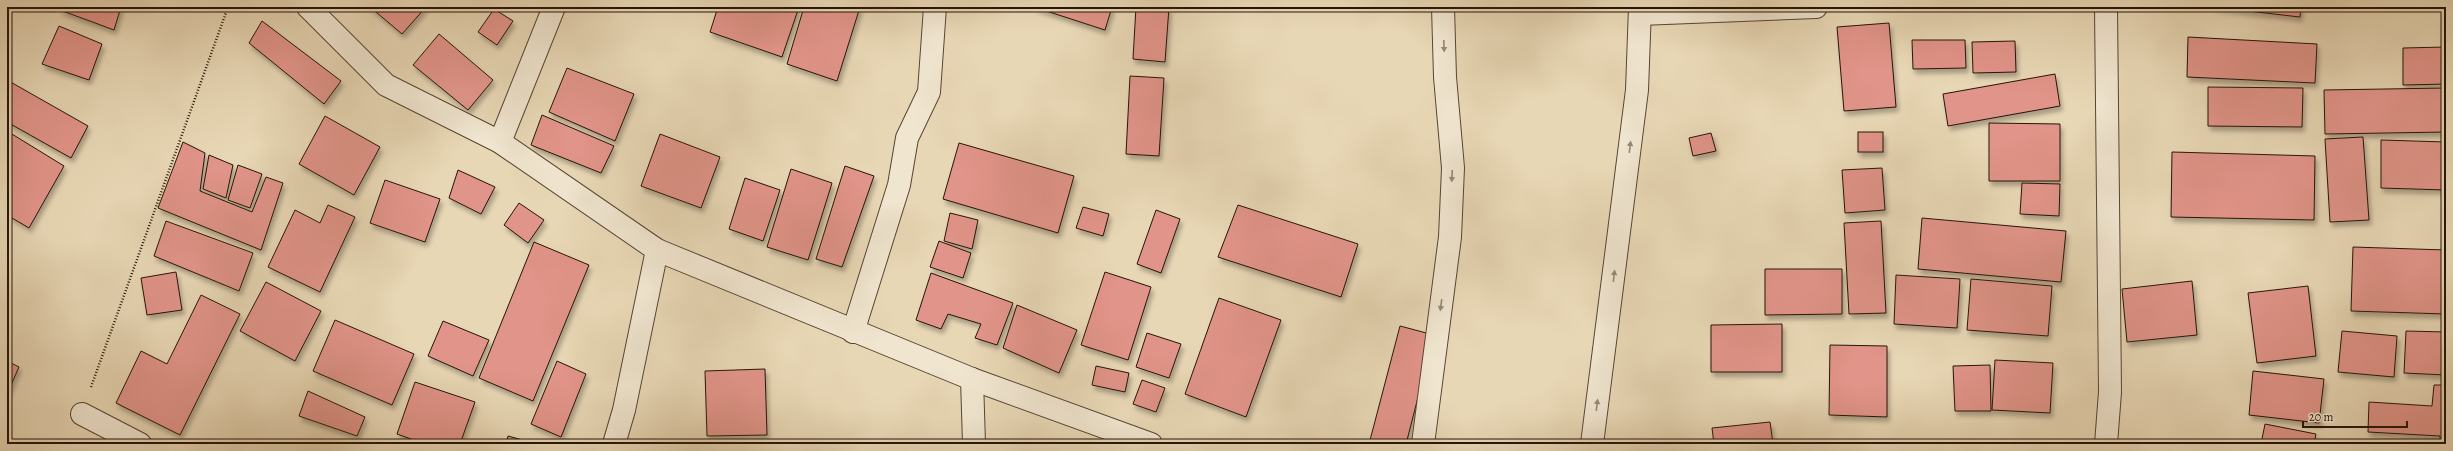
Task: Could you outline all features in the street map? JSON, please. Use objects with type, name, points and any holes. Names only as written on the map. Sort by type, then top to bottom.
[{"type":"street","points":[[308,7],[386,85],[500,142],[657,250],[853,332],[1151,444]]},
{"type":"street","points":[[500,142],[554,7]]},
{"type":"street","points":[[853,332],[899,185],[907,138],[929,92],[935,7]]},
{"type":"street","points":[[1423,444],[1451,214],[1453,168],[1445,77],[1443,7]]},
{"type":"street","points":[[1592,444],[1637,90],[1640,10],[1816,7]]},
{"type":"street","points":[[2106,7],[2110,384],[2106,444]]},
{"type":"street","points":[[614,444],[624,410],[657,250]]},
{"type":"street","points":[[972,378],[974,444]]},
{"type":"street","points":[[82,414],[140,444]]},
{"type":"path","points":[[82,414],[228,7]]},
{"type":"building","points":[[61,7],[121,7],[114,30],[60,10]]},
{"type":"building","points":[[370,7],[426,7],[402,34]]},
{"type":"building","points":[[718,7],[799,7],[782,57],[710,32]]},
{"type":"building","points":[[804,7],[860,7],[837,81],[787,64]]},
{"type":"building","points":[[1034,7],[1112,7],[1105,30]]},
{"type":"building","points":[[1136,7],[1169,7],[1165,62],[1133,59]]},
{"type":"building","points":[[2213,7],[2301,7],[2300,17]]},
{"type":"building","points":[[494,9],[513,21],[497,45],[478,32]]},
{"type":"building","points":[[262,21],[341,81],[324,104],[249,43]]},
{"type":"building","points":[[1889,23],[1896,107],[1844,111],[1837,27]]},
{"type":"building","points":[[59,26],[102,44],[89,80],[42,64]]},
{"type":"building","points":[[439,34],[493,80],[468,110],[413,65]]},
{"type":"building","points":[[2188,37],[2317,44],[2315,83],[2187,77]]},
{"type":"building","points":[[1912,40],[1965,40],[1966,68],[1913,69]]},
{"type":"building","points":[[2015,41],[2016,72],[1973,73],[1972,42]]},
{"type":"building","points":[[2446,47],[2446,84],[2403,85],[2403,48]]},
{"type":"building","points":[[567,68],[634,94],[615,141],[549,112]]},
{"type":"building","points":[[2055,74],[2060,106],[1948,126],[1943,94]]},
{"type":"building","points":[[1130,76],[1164,78],[1159,156],[1126,154]]},
{"type":"building","points":[[7,80],[88,126],[71,158],[7,122]]},
{"type":"building","points":[[2208,87],[2303,88],[2302,127],[2208,126]]},
{"type":"building","points":[[2446,88],[2446,132],[2325,134],[2324,90]]},
{"type":"building","points":[[542,115],[614,146],[601,173],[531,145]]},
{"type":"building","points":[[325,116],[380,147],[354,195],[299,164]]},
{"type":"building","points":[[1989,123],[2060,124],[2060,181],[1989,181]]},
{"type":"building","points":[[7,131],[64,166],[29,228],[7,215]]},
{"type":"building","points":[[1858,132],[1883,132],[1883,152],[1858,152]]},
{"type":"building","points":[[1711,133],[1716,151],[1693,156],[1689,138]]},
{"type":"building","points":[[660,134],[720,157],[701,208],[641,186]]},
{"type":"building","points":[[2363,137],[2369,220],[2330,222],[2325,139]]},
{"type":"building","points":[[2381,140],[2446,142],[2446,190],[2381,188]]},
{"type":"building","points":[[183,142],[205,153],[200,191],[252,212],[266,177],[283,183],[261,250],[158,208]]},
{"type":"building","points":[[959,143],[1074,176],[1058,233],[943,199]]},
{"type":"building","points":[[2172,152],[2315,156],[2314,220],[2171,217]]},
{"type":"building","points":[[209,155],[233,165],[226,198],[203,189]]},
{"type":"building","points":[[238,165],[262,174],[250,208],[228,200]]},
{"type":"building","points":[[845,166],[874,176],[842,267],[816,259]]},
{"type":"building","points":[[1882,168],[1885,210],[1845,213],[1842,170]]},
{"type":"building","points":[[791,169],[832,183],[808,260],[767,247]]},
{"type":"building","points":[[458,170],[495,187],[481,214],[449,198]]},
{"type":"building","points":[[745,178],[780,190],[763,241],[729,229]]},
{"type":"building","points":[[385,180],[440,199],[425,242],[370,223]]},
{"type":"building","points":[[2022,183],[2060,184],[2059,216],[2020,214]]},
{"type":"building","points":[[519,203],[544,220],[528,243],[504,225]]},
{"type":"building","points":[[328,205],[355,217],[320,292],[268,267],[295,210],[320,223]]},
{"type":"building","points":[[1238,205],[1358,244],[1341,297],[1218,257]]},
{"type":"building","points":[[1083,207],[1109,214],[1103,236],[1076,228]]},
{"type":"building","points":[[1156,210],[1180,219],[1161,273],[1137,264]]},
{"type":"building","points":[[950,213],[978,220],[972,249],[944,241]]},
{"type":"building","points":[[1922,218],[2066,231],[2061,282],[1918,269]]},
{"type":"building","points":[[166,221],[253,253],[239,291],[154,256]]},
{"type":"building","points":[[1881,221],[1886,313],[1849,314],[1844,223]]},
{"type":"building","points":[[939,241],[971,253],[963,278],[930,267]]},
{"type":"building","points":[[534,242],[589,265],[533,401],[479,378]]},
{"type":"building","points":[[2353,247],[2446,250],[2446,314],[2351,311]]},
{"type":"building","points":[[1765,269],[1842,269],[1842,314],[1765,315]]},
{"type":"building","points":[[176,272],[182,310],[147,315],[141,278]]},
{"type":"building","points":[[1105,272],[1151,287],[1128,360],[1081,345]]},
{"type":"building","points":[[931,273],[1013,303],[997,345],[975,338],[981,324],[948,314],[941,329],[916,320]]},
{"type":"building","points":[[1896,275],[1960,279],[1957,328],[1894,324]]},
{"type":"building","points":[[1971,279],[2052,286],[2048,336],[1967,330]]},
{"type":"building","points":[[2192,281],[2197,335],[2127,342],[2122,289]]},
{"type":"building","points":[[266,282],[321,311],[295,361],[240,331]]},
{"type":"building","points":[[2308,286],[2316,356],[2257,363],[2248,293]]},
{"type":"building","points":[[201,295],[240,314],[180,435],[116,403],[141,351],[167,364]]},
{"type":"building","points":[[1219,298],[1281,320],[1246,417],[1185,394]]},
{"type":"building","points":[[1017,305],[1077,330],[1059,373],[1003,348]]},
{"type":"building","points":[[335,320],[414,354],[392,405],[313,371]]},
{"type":"building","points":[[443,321],[489,340],[473,376],[428,356]]},
{"type":"building","points":[[1782,324],[1782,372],[1711,372],[1711,325]]},
{"type":"building","points":[[1400,326],[1434,335],[1406,444],[1369,444]]},
{"type":"building","points":[[2342,331],[2397,336],[2394,377],[2338,372]]},
{"type":"building","points":[[2406,331],[2446,332],[2446,375],[2404,373]]},
{"type":"building","points":[[1147,333],[1181,344],[1169,378],[1136,367]]},
{"type":"building","points":[[1830,345],[1887,346],[1887,417],[1829,415]]},
{"type":"building","points":[[1995,360],[2053,363],[2050,413],[1992,410]]},
{"type":"building","points":[[7,361],[19,367],[7,394]]},
{"type":"building","points":[[557,361],[586,374],[561,437],[531,424]]},
{"type":"building","points":[[1990,365],[1991,411],[1955,411],[1953,366]]},
{"type":"building","points":[[1096,366],[1129,373],[1125,392],[1092,385]]},
{"type":"building","points":[[765,369],[767,435],[707,436],[705,371]]},
{"type":"building","points":[[2253,371],[2324,379],[2319,423],[2249,415]]},
{"type":"building","points":[[1142,380],[1165,388],[1156,412],[1133,404]]},
{"type":"building","points":[[415,382],[475,402],[460,444],[425,444],[397,434]]},
{"type":"building","points":[[2434,385],[2446,385],[2446,444],[2440,444],[2440,436],[2368,432],[2369,402],[2432,406]]},
{"type":"building","points":[[308,391],[365,417],[357,436],[299,416]]},
{"type":"building","points":[[1770,422],[1773,444],[1714,444],[1712,428]]},
{"type":"building","points":[[2265,424],[2316,434],[2314,444],[2261,444]]},
{"type":"building","points":[[508,436],[537,444],[506,444]]}]
